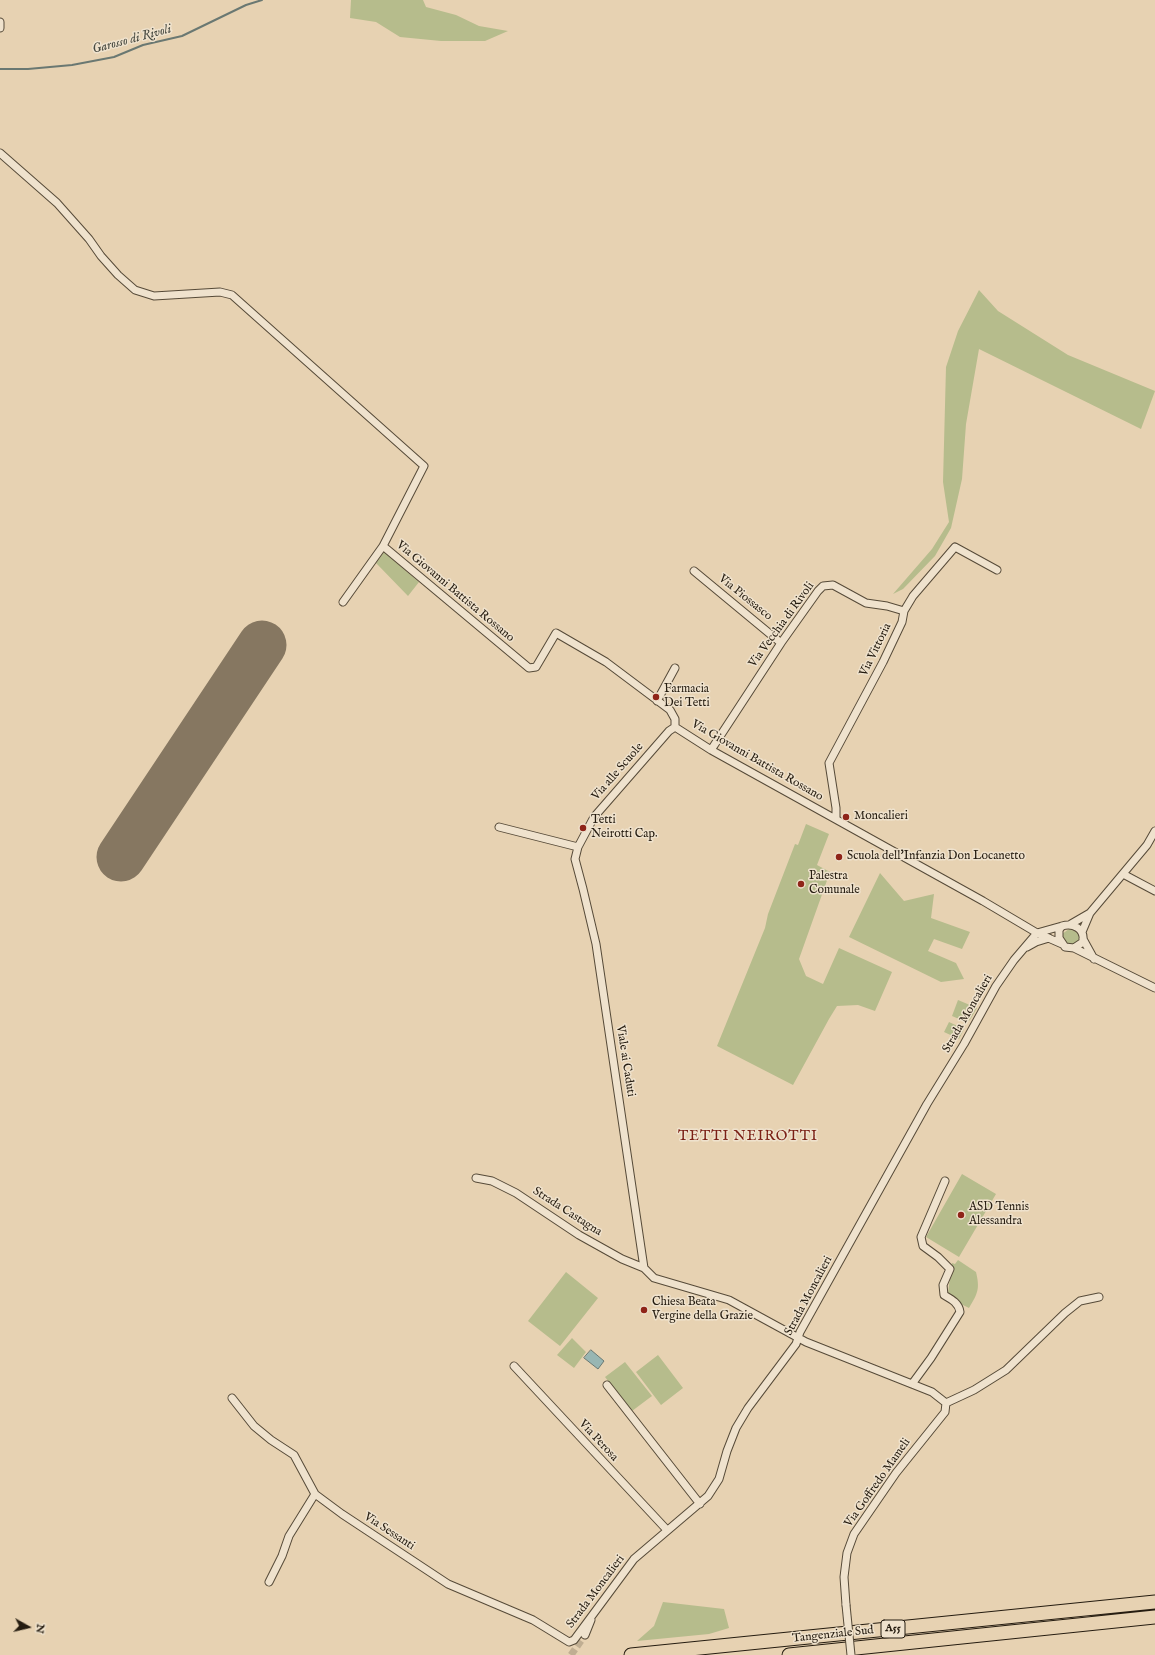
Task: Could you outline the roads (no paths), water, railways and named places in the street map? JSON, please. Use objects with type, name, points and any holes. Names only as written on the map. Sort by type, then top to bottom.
[{"type":"highway","name":"Tangenziale Sud","points":[[631,1655],[1155,1602]]},
{"type":"highway","name":"Tangenziale Sud","points":[[789,1655],[1155,1617]]},
{"type":"street","points":[[0,22],[0,28]]},
{"type":"street","name":"Via Giovanni Battista Rossano","points":[[0,153],[57,202],[101,256],[118,275],[135,290],[154,296],[220,292],[232,295],[424,466],[383,546],[530,668],[536,667],[556,633],[606,662],[670,710],[675,719],[675,727],[711,750],[1037,933],[1062,944]]},
{"type":"street","points":[[343,602],[383,546]]},
{"type":"street","name":"Via Vittoria","points":[[836,819],[829,763],[883,662],[902,622],[904,612],[913,596],[955,546],[997,570]]},
{"type":"street","name":"Via Piossasco","points":[[694,572],[781,643]]},
{"type":"street","name":"Via Vecchia di Rivoli","points":[[711,750],[781,643],[823,586],[833,585],[866,603],[887,606],[904,612]]},
{"type":"street","points":[[657,701],[675,668]]},
{"type":"street","name":"Via alle Scuole","points":[[575,859],[578,848],[594,816],[669,730],[675,727]]},
{"type":"street","points":[[499,827],[578,848]]},
{"type":"street","points":[[1037,933],[1070,924],[1090,913],[1147,845],[1155,831]]},
{"type":"street","name":"Viale ai Caduti","points":[[575,859],[584,889],[596,944],[644,1268]]},
{"type":"street","points":[[1123,874],[1155,891]]},
{"type":"street","points":[[1074,948],[1081,944],[1082,936],[1090,913]]},
{"type":"street","points":[[1070,924],[1078,927],[1094,959]]},
{"type":"street","points":[[1062,926],[1058,934],[1062,944],[1065,947],[1074,948],[1155,988]]},
{"type":"street","name":"Strada Moncalieri","points":[[569,1642],[577,1636],[634,1559],[708,1496],[719,1479],[727,1451],[736,1428],[748,1408],[796,1344],[927,1104],[964,1044],[996,986],[1014,960],[1037,933]]},
{"type":"street","points":[[1025,948],[1036,942],[1049,938]]},
{"type":"street","name":"Strada Castagna","points":[[476,1178],[492,1181],[516,1193],[579,1235],[622,1259],[644,1268],[654,1278],[729,1300],[798,1338],[830,1353],[932,1392],[946,1403]]},
{"type":"street","points":[[912,1384],[931,1358],[960,1312],[960,1307],[944,1294],[943,1285],[950,1269],[938,1257],[922,1246],[921,1238],[945,1181]]},
{"type":"street","points":[[946,1403],[974,1390],[1006,1370],[1065,1313],[1080,1301],[1099,1297]]},
{"type":"street","name":"Via Perosa","points":[[514,1366],[667,1530]]},
{"type":"street","points":[[607,1385],[700,1504]]},
{"type":"street","name":"Via Sessanti","points":[[232,1398],[254,1426],[270,1440],[294,1455],[315,1494],[342,1514],[448,1584],[533,1620],[569,1642]]},
{"type":"street","name":"Via Goffredo Mameli","points":[[851,1655],[844,1577],[847,1553],[854,1534],[896,1473],[945,1412],[946,1403]]},
{"type":"street","points":[[269,1582],[282,1556],[289,1536],[315,1494]]},
{"type":"street","points":[[586,1635],[595,1611]]},
{"type":"water","points":[[591,1350],[604,1361],[598,1369],[584,1358]]},
{"type":"waterway","name":"Garosso di Rivoli","points":[[0,69],[28,69],[72,65],[114,57],[143,45],[182,36],[246,5],[262,0]]},
{"type":"tunnel","points":[[571,1655],[585,1635]]},
{"type":"place","name":"Farmacia Dei Tetti","points":[[656,697]]},
{"type":"place","name":"Moncalieri","points":[[846,817]]},
{"type":"place","name":"Tetti Neirotti Cap.","points":[[583,828]]},
{"type":"place","name":"Scuola dell'Infanzia Don Locanetto","points":[[839,857]]},
{"type":"place","name":"Palestra Comunale","points":[[801,884]]},
{"type":"place","name":"ASD Tennis Alessandra","points":[[961,1215]]},
{"type":"place","name":"Chiesa Beata Vergine della Grazie","points":[[644,1310]]},
{"type":"district","name":"TETTI NEIROTTI","points":[[748,1137]]}]
